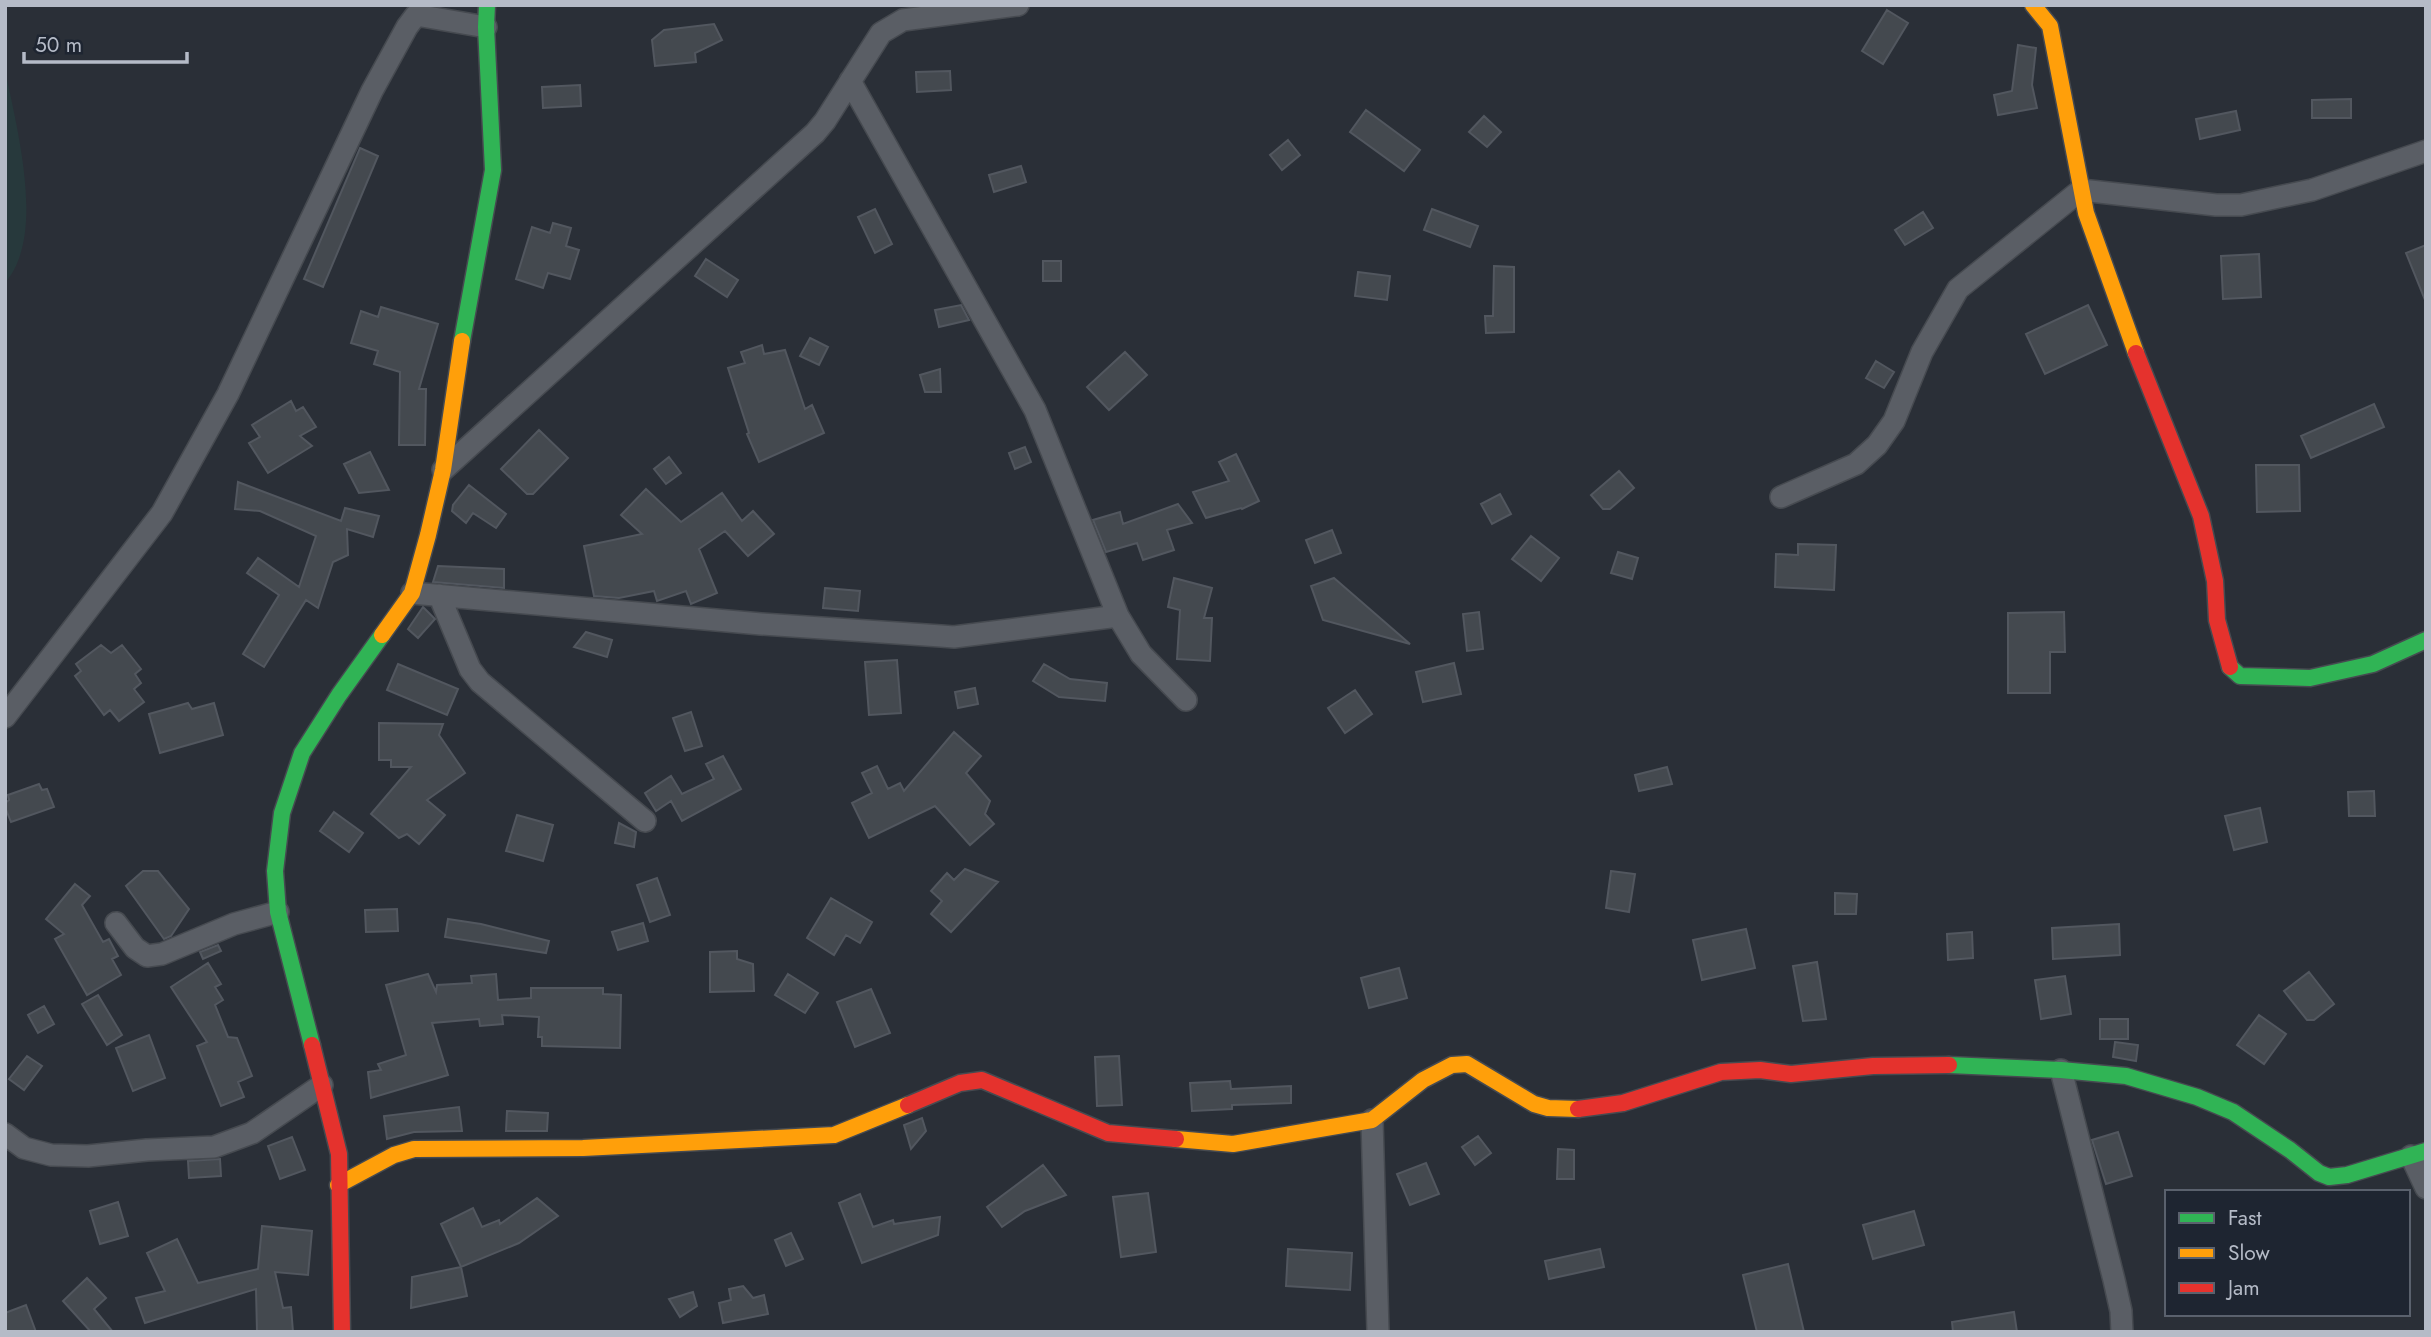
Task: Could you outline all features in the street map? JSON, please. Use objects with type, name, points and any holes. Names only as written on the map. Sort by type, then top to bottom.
[{"type":"street","points":[[443,470],[814,133],[825,121],[881,33],[903,20],[1018,5]]},
{"type":"street","points":[[2033,5],[2050,26],[2086,213],[2134,348],[2201,516],[2215,581],[2217,620],[2231,669],[2240,676],[2310,678],[2373,664],[2426,640]]},
{"type":"street","points":[[5,717],[162,513],[228,394],[360,115],[407,27],[416,15],[486,16],[493,170],[459,357],[443,470],[428,535],[412,593],[339,695],[302,753],[282,813],[275,872],[278,912],[339,1154],[342,1332]]},
{"type":"street","points":[[850,81],[1035,411],[1118,616],[1141,654],[1186,700]]},
{"type":"street","points":[[1781,497],[1856,464],[1877,445],[1894,421],[1922,352],[1958,289],[2081,190],[2216,205],[2241,205],[2312,190],[2426,151]]},
{"type":"street","points":[[412,593],[761,624],[954,637],[1118,616]]},
{"type":"street","points":[[439,595],[470,669],[480,682],[645,821]]},
{"type":"street","points":[[116,923],[135,948],[147,956],[162,954],[234,924],[278,912]]},
{"type":"street","points":[[338,1185],[394,1155],[414,1149],[583,1148],[834,1135],[960,1083],[982,1080],[1108,1133],[1233,1144],[1372,1120],[1423,1080],[1452,1065],[1467,1064],[1534,1104],[1548,1108],[1574,1109],[1623,1102],[1721,1072],[1760,1070],[1791,1074],[1919,1064],[2061,1070],[2126,1076],[2197,1097],[2233,1112],[2319,1173],[2329,1177],[2347,1175],[2418,1154],[2426,1188]]},
{"type":"street","points":[[2061,1070],[2114,1280],[2122,1332]]},
{"type":"street","points":[[5,1134],[23,1148],[51,1155],[88,1156],[214,1147],[253,1133],[322,1085]]},
{"type":"street","points":[[1372,1120],[1378,1332]]},
{"type":"shaded area","points":[[5,69],[21,149],[26,209],[24,237],[18,262],[5,283]]},
{"type":"building","points":[[1887,10],[1908,23],[1883,64],[1862,51]]},
{"type":"building","points":[[714,24],[722,40],[695,53],[696,62],[655,66],[652,40],[664,30]]},
{"type":"building","points":[[2018,45],[2036,48],[2032,85],[2037,108],[1998,115],[1994,95],[2012,91]]},
{"type":"building","points":[[950,71],[951,90],[917,92],[916,72]]},
{"type":"building","points":[[580,85],[581,106],[543,108],[542,87]]},
{"type":"building","points":[[2351,99],[2351,118],[2312,118],[2312,100]]},
{"type":"building","points":[[1366,110],[1420,150],[1404,171],[1350,132]]},
{"type":"building","points":[[2236,111],[2240,130],[2200,139],[2196,119]]},
{"type":"building","points":[[1484,116],[1501,132],[1487,147],[1469,132]]},
{"type":"building","points":[[1288,140],[1300,155],[1282,170],[1270,155]]},
{"type":"building","points":[[360,148],[378,156],[323,287],[304,279]]},
{"type":"building","points":[[1021,166],[1026,182],[994,192],[989,175]]},
{"type":"building","points":[[875,209],[892,244],[875,253],[858,217]]},
{"type":"building","points":[[1432,209],[1478,226],[1470,247],[1424,230]]},
{"type":"building","points":[[1923,212],[1933,228],[1905,245],[1895,230]]},
{"type":"building","points":[[553,223],[571,228],[566,246],[579,250],[570,279],[548,273],[543,288],[516,279],[532,227],[550,233]]},
{"type":"building","points":[[2426,245],[2426,300],[2425,300],[2406,253]]},
{"type":"building","points":[[2259,254],[2261,297],[2223,299],[2221,256]]},
{"type":"building","points":[[706,259],[738,280],[727,297],[695,276]]},
{"type":"building","points":[[1043,261],[1061,261],[1061,281],[1043,281]]},
{"type":"building","points":[[1494,266],[1514,267],[1514,332],[1486,333],[1485,316],[1493,316]]},
{"type":"building","points":[[1358,272],[1390,276],[1387,300],[1355,296]]},
{"type":"building","points":[[961,305],[969,320],[939,327],[935,310]]},
{"type":"building","points":[[2088,305],[2107,345],[2045,374],[2026,334]]},
{"type":"building","points":[[381,307],[438,324],[419,389],[426,389],[425,445],[399,445],[400,372],[374,364],[378,351],[351,343],[361,311],[378,317]]},
{"type":"building","points":[[810,338],[828,347],[819,365],[800,356]]},
{"type":"building","points":[[762,345],[764,354],[785,350],[805,409],[812,405],[824,433],[759,462],[747,434],[749,433],[728,368],[745,363],[741,352]]},
{"type":"building","points":[[1125,352],[1147,375],[1109,410],[1087,387]]},
{"type":"building","points":[[1876,361],[1894,372],[1884,388],[1866,378]]},
{"type":"building","points":[[940,369],[941,392],[925,392],[920,375]]},
{"type":"building","points":[[291,401],[296,411],[303,407],[316,427],[300,436],[312,446],[268,473],[249,443],[260,437],[252,425]]},
{"type":"building","points":[[2374,404],[2384,427],[2311,458],[2301,436]]},
{"type":"building","points":[[539,430],[568,458],[533,494],[527,494],[501,469]]},
{"type":"building","points":[[1025,447],[1031,462],[1015,469],[1009,453]]},
{"type":"building","points":[[370,452],[389,490],[359,493],[344,464]]},
{"type":"building","points":[[1236,454],[1259,501],[1242,509],[1206,518],[1193,492],[1229,481],[1219,462]]},
{"type":"building","points":[[669,457],[681,473],[666,484],[654,469]]},
{"type":"building","points":[[2256,465],[2299,465],[2300,511],[2257,512]]},
{"type":"building","points":[[1619,471],[1634,488],[1610,509],[1603,509],[1591,495]]},
{"type":"building","points":[[238,482],[341,521],[345,508],[379,516],[373,537],[347,529],[348,555],[333,562],[318,608],[306,600],[264,667],[243,654],[279,595],[247,573],[258,558],[299,587],[316,536],[260,511],[235,509]]},
{"type":"building","points":[[469,485],[506,514],[496,528],[473,513],[466,523],[452,511],[453,505]]},
{"type":"building","points":[[646,489],[681,522],[722,493],[742,521],[753,511],[774,534],[748,556],[725,531],[699,549],[717,593],[691,604],[686,591],[657,601],[654,591],[619,598],[594,596],[584,546],[642,534],[621,515]]},
{"type":"building","points":[[1500,494],[1511,514],[1492,524],[1481,504]]},
{"type":"building","points":[[1178,504],[1192,523],[1167,530],[1174,550],[1143,560],[1137,543],[1106,552],[1093,520],[1120,512],[1123,524]]},
{"type":"building","points":[[1332,530],[1341,553],[1315,563],[1306,540]]},
{"type":"building","points":[[1531,536],[1559,558],[1541,581],[1512,559]]},
{"type":"building","points":[[1798,544],[1836,545],[1834,590],[1775,587],[1776,554],[1798,555]]},
{"type":"building","points":[[1618,552],[1638,558],[1632,579],[1611,573]]},
{"type":"building","points":[[438,566],[504,569],[504,588],[433,582]]},
{"type":"building","points":[[1174,578],[1212,588],[1204,618],[1212,618],[1210,661],[1177,659],[1180,610],[1168,607]]},
{"type":"building","points":[[1334,578],[1410,644],[1323,620],[1311,586]]},
{"type":"building","points":[[825,588],[860,591],[858,611],[823,608]]},
{"type":"building","points":[[423,607],[435,619],[418,638],[408,629]]},
{"type":"building","points":[[1479,612],[1483,649],[1467,651],[1463,614]]},
{"type":"building","points":[[2064,612],[2065,652],[2050,652],[2050,693],[2008,693],[2008,613]]},
{"type":"building","points":[[586,632],[612,640],[607,657],[574,647]]},
{"type":"building","points":[[101,645],[111,653],[122,645],[141,669],[135,674],[141,683],[134,689],[144,702],[119,721],[110,710],[104,715],[75,676],[81,671],[76,664]]},
{"type":"building","points":[[897,660],[901,713],[869,715],[865,662]]},
{"type":"building","points":[[1454,663],[1461,694],[1423,702],[1416,672]]},
{"type":"building","points":[[398,664],[458,689],[447,715],[387,690]]},
{"type":"building","points":[[1044,664],[1070,679],[1107,683],[1105,701],[1059,697],[1033,681]]},
{"type":"building","points":[[975,688],[978,704],[958,708],[955,692]]},
{"type":"building","points":[[1355,690],[1372,714],[1345,733],[1328,708]]},
{"type":"building","points":[[188,703],[192,709],[214,703],[223,735],[160,753],[149,714]]},
{"type":"building","points":[[691,712],[702,746],[685,751],[673,718]]},
{"type":"building","points":[[379,723],[443,724],[439,735],[465,773],[427,800],[445,815],[419,844],[407,834],[399,838],[371,814],[411,767],[391,767],[391,760],[379,760]]},
{"type":"building","points":[[954,732],[981,756],[966,773],[990,801],[985,814],[994,824],[970,845],[935,806],[869,838],[852,803],[872,793],[862,773],[877,766],[888,789],[900,783],[904,791]]},
{"type":"building","points":[[723,756],[741,789],[682,821],[671,801],[656,811],[645,793],[671,776],[682,794],[714,779],[706,764]]},
{"type":"building","points":[[1667,767],[1672,784],[1639,791],[1635,775]]},
{"type":"building","points":[[39,784],[42,790],[47,789],[54,807],[11,822],[5,807],[9,800],[8,795]]},
{"type":"building","points":[[2374,791],[2375,816],[2349,816],[2348,792]]},
{"type":"building","points":[[2260,808],[2267,842],[2234,850],[2225,816]]},
{"type":"building","points":[[334,812],[363,833],[349,852],[320,831]]},
{"type":"building","points":[[517,815],[553,825],[543,861],[506,851]]},
{"type":"building","points":[[619,823],[636,832],[634,847],[615,843]]},
{"type":"building","points":[[965,869],[998,882],[951,932],[931,914],[942,901],[931,891],[947,873],[954,880]]},
{"type":"building","points":[[143,871],[158,871],[189,909],[171,936],[164,939],[126,886]]},
{"type":"building","points":[[1611,871],[1635,874],[1629,912],[1606,908]]},
{"type":"building","points":[[657,878],[670,915],[650,922],[637,885]]},
{"type":"building","points":[[75,884],[90,896],[82,905],[103,942],[109,939],[118,956],[112,959],[121,975],[87,995],[55,939],[64,934],[46,919]]},
{"type":"building","points":[[1835,893],[1857,894],[1856,914],[1835,914]]},
{"type":"building","points":[[831,898],[872,922],[860,943],[846,935],[834,955],[807,938]]},
{"type":"building","points":[[397,909],[398,931],[366,932],[365,910]]},
{"type":"building","points":[[448,919],[481,924],[549,941],[546,953],[445,937]]},
{"type":"building","points":[[643,923],[648,941],[618,950],[612,932]]},
{"type":"building","points":[[2119,924],[2120,955],[2053,959],[2052,928]]},
{"type":"building","points":[[1746,929],[1755,968],[1702,980],[1693,940]]},
{"type":"building","points":[[1972,932],[1973,958],[1948,960],[1947,934]]},
{"type":"building","points":[[218,945],[221,951],[203,959],[200,952]]},
{"type":"building","points":[[737,951],[737,959],[753,964],[754,991],[710,992],[710,952]]},
{"type":"building","points":[[1817,962],[1826,1019],[1803,1021],[1793,966]]},
{"type":"building","points":[[208,963],[221,984],[215,987],[223,1000],[215,1005],[228,1037],[237,1038],[252,1076],[238,1082],[244,1097],[221,1106],[197,1046],[207,1042],[171,987]]},
{"type":"building","points":[[1399,968],[1407,998],[1369,1008],[1361,978]]},
{"type":"building","points":[[2309,972],[2334,1004],[2314,1020],[2307,1020],[2284,991]]},
{"type":"building","points":[[428,974],[436,992],[437,985],[472,983],[471,976],[496,974],[498,1000],[531,998],[531,988],[603,988],[603,994],[621,995],[620,1048],[542,1046],[542,1037],[538,1037],[539,1017],[502,1015],[503,1024],[480,1026],[479,1019],[432,1023],[448,1075],[371,1098],[368,1072],[381,1070],[378,1064],[406,1055],[386,985]]},
{"type":"building","points":[[788,974],[818,993],[805,1013],[775,995]]},
{"type":"building","points":[[2065,976],[2071,1014],[2041,1019],[2035,980]]},
{"type":"building","points":[[871,989],[890,1033],[855,1047],[837,1002]]},
{"type":"building","points":[[98,995],[122,1035],[107,1045],[82,1004]]},
{"type":"building","points":[[44,1006],[54,1024],[38,1033],[28,1015]]},
{"type":"building","points":[[2259,1015],[2286,1034],[2264,1064],[2237,1045]]},
{"type":"building","points":[[2100,1019],[2128,1019],[2128,1039],[2100,1039]]},
{"type":"building","points":[[149,1035],[165,1078],[133,1091],[116,1048]]},
{"type":"building","points":[[2115,1042],[2138,1045],[2136,1061],[2113,1057]]},
{"type":"building","points":[[27,1056],[42,1066],[24,1090],[9,1079]]},
{"type":"building","points":[[1119,1056],[1122,1105],[1097,1106],[1095,1057]]},
{"type":"building","points":[[1230,1081],[1231,1089],[1291,1086],[1291,1103],[1232,1105],[1232,1109],[1192,1111],[1190,1083]]},
{"type":"building","points":[[459,1107],[462,1131],[414,1132],[387,1139],[384,1116]]},
{"type":"building","points":[[507,1111],[548,1113],[547,1131],[506,1131]]},
{"type":"building","points":[[922,1118],[926,1131],[911,1149],[904,1125]]},
{"type":"building","points":[[2118,1132],[2132,1176],[2106,1184],[2092,1140]]},
{"type":"building","points":[[1478,1136],[1491,1153],[1475,1165],[1462,1147]]},
{"type":"building","points":[[292,1137],[305,1170],[280,1179],[268,1146]]},
{"type":"building","points":[[1558,1149],[1574,1150],[1574,1179],[1557,1179]]},
{"type":"building","points":[[220,1159],[221,1176],[189,1178],[188,1161]]},
{"type":"building","points":[[1426,1163],[1439,1194],[1410,1205],[1397,1174]]},
{"type":"building","points":[[1043,1165],[1066,1195],[1025,1211],[1002,1227],[987,1207]]},
{"type":"building","points":[[1148,1193],[1156,1252],[1121,1257],[1113,1197]]},
{"type":"building","points":[[860,1194],[873,1227],[893,1220],[894,1224],[940,1217],[938,1235],[862,1263],[839,1203]]},
{"type":"building","points":[[537,1198],[558,1216],[519,1243],[461,1267],[441,1224],[473,1208],[482,1227],[499,1220],[500,1224]]},
{"type":"building","points":[[118,1202],[128,1236],[100,1244],[90,1211]]},
{"type":"building","points":[[1914,1211],[1924,1245],[1873,1259],[1863,1225]]},
{"type":"building","points":[[262,1226],[312,1231],[308,1275],[275,1272],[283,1308],[291,1307],[293,1332],[257,1332],[256,1289],[145,1323],[136,1298],[165,1291],[147,1253],[177,1239],[198,1283],[258,1269]]},
{"type":"building","points":[[791,1233],[803,1259],[786,1266],[775,1240]]},
{"type":"building","points":[[1288,1249],[1352,1253],[1350,1290],[1286,1286]]},
{"type":"building","points":[[1600,1249],[1604,1267],[1549,1279],[1545,1261]]},
{"type":"building","points":[[1788,1264],[1804,1332],[1757,1332],[1743,1275]]},
{"type":"building","points":[[461,1267],[467,1296],[411,1308],[412,1277]]},
{"type":"building","points":[[87,1278],[106,1298],[94,1309],[113,1332],[91,1332],[63,1301]]},
{"type":"building","points":[[743,1286],[753,1298],[764,1295],[768,1314],[723,1323],[719,1303],[731,1300],[729,1289]]},
{"type":"building","points":[[693,1292],[697,1306],[680,1317],[669,1299]]},
{"type":"building","points":[[26,1305],[36,1332],[5,1332],[5,1313]]},
{"type":"building","points":[[2014,1312],[2017,1332],[1953,1332],[1952,1322]]},
{"type":"traffic: fast","points":[[462,341],[493,170],[487,5]]},
{"type":"traffic: fast","points":[[312,1045],[278,912],[275,871],[282,813],[302,753],[382,635]]},
{"type":"traffic: fast","points":[[2230,667],[2240,676],[2310,678],[2373,664],[2426,640]]},
{"type":"traffic: fast","points":[[1949,1065],[2126,1076],[2197,1097],[2233,1112],[2319,1173],[2329,1177],[2347,1175],[2426,1151]]},
{"type":"traffic: slow","points":[[2033,5],[2050,26],[2086,213],[2136,353]]},
{"type":"traffic: slow","points":[[382,635],[412,593],[428,535],[443,470],[462,341]]},
{"type":"traffic: slow","points":[[1176,1139],[1233,1144],[1372,1120],[1423,1080],[1452,1065],[1467,1064],[1534,1104],[1548,1108],[1578,1109]]},
{"type":"traffic: slow","points":[[338,1185],[394,1155],[414,1149],[583,1148],[834,1135],[908,1105]]},
{"type":"traffic: jam","points":[[2136,353],[2201,516],[2215,581],[2217,620],[2230,667]]},
{"type":"traffic: jam","points":[[312,1045],[339,1154],[342,1332]]},
{"type":"traffic: jam","points":[[1578,1109],[1623,1103],[1721,1072],[1760,1070],[1791,1074],[1873,1066],[1949,1065]]},
{"type":"traffic: jam","points":[[908,1105],[960,1083],[982,1080],[1108,1133],[1176,1139]]}]
